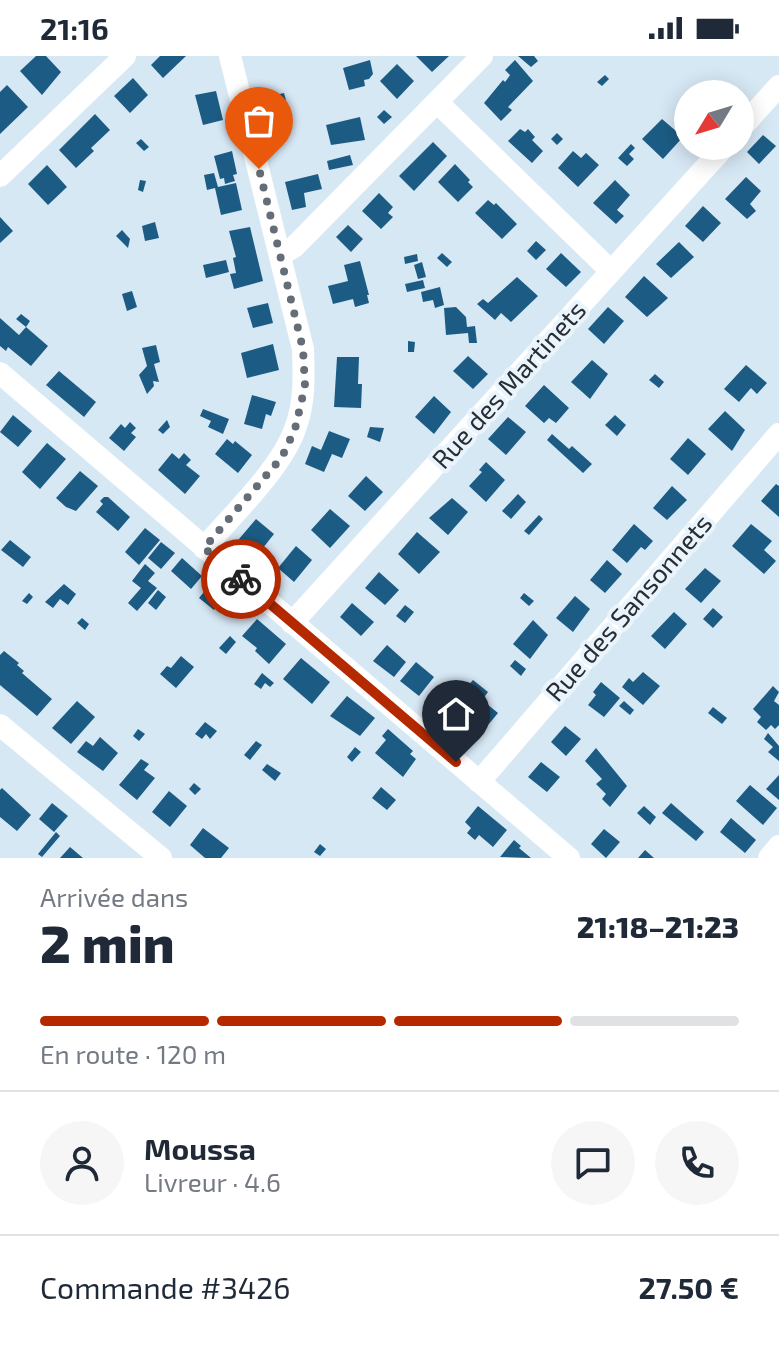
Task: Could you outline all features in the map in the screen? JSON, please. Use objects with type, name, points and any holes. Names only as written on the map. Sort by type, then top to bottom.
[{"type":"street","points":[[0,176],[125,56]]},
{"type":"street","points":[[204,548],[282,457],[295,429],[305,386],[303,349],[230,56]]},
{"type":"street","points":[[281,255],[294,247],[482,56]]},
{"type":"street","points":[[754,114],[779,86]]},
{"type":"street","points":[[437,102],[611,271]]},
{"type":"street","name":"Rue des Martinets","points":[[292,623],[712,160]]},
{"type":"street","points":[[0,373],[569,858]]},
{"type":"street","name":"Rue des Sansonnets","points":[[479,782],[779,434]]},
{"type":"street","points":[[0,725],[150,855]]},
{"type":"street","points":[[769,858],[779,846]]},
{"type":"building","points":[[36,56],[46,56],[61,72],[42,95],[20,71]]},
{"type":"building","points":[[160,56],[186,56],[163,78],[151,65]]},
{"type":"building","points":[[416,56],[449,56],[432,72]]},
{"type":"building","points":[[518,56],[534,56],[538,61],[531,67]]},
{"type":"building","points":[[370,60],[373,74],[364,80],[365,86],[349,90],[343,68]]},
{"type":"building","points":[[515,60],[533,81],[508,107],[512,110],[501,121],[484,103],[508,78],[510,75],[505,70]]},
{"type":"building","points":[[397,64],[414,81],[397,99],[380,81]]},
{"type":"building","points":[[605,75],[609,79],[602,86],[597,82]]},
{"type":"building","points":[[133,78],[148,95],[130,113],[114,96]]},
{"type":"building","points":[[7,85],[28,107],[0,134],[0,92]]},
{"type":"building","points":[[216,91],[223,120],[203,125],[195,95]]},
{"type":"building","points":[[284,93],[290,116],[269,121],[264,98]]},
{"type":"building","points":[[384,110],[392,117],[384,124],[377,117]]},
{"type":"building","points":[[95,114],[110,130],[76,168],[59,150]]},
{"type":"building","points":[[360,117],[365,140],[331,145],[326,125]]},
{"type":"building","points":[[662,119],[674,129],[674,147],[663,159],[642,139]]},
{"type":"building","points":[[520,129],[525,132],[528,129],[535,137],[532,140],[543,151],[532,163],[508,141]]},
{"type":"building","points":[[557,133],[563,139],[557,145],[551,139]]},
{"type":"building","points":[[763,135],[776,146],[759,164],[754,159],[754,145]]},
{"type":"building","points":[[141,139],[149,147],[144,151],[136,143]]},
{"type":"building","points":[[433,142],[447,156],[414,191],[399,176]]},
{"type":"building","points":[[631,144],[635,148],[629,154],[634,159],[627,166],[618,158]]},
{"type":"building","points":[[232,151],[237,174],[233,175],[235,181],[225,184],[224,178],[220,179],[214,156]]},
{"type":"building","points":[[573,151],[581,158],[586,153],[599,165],[578,187],[558,168]]},
{"type":"building","points":[[350,155],[353,165],[329,170],[327,161]]},
{"type":"building","points":[[455,164],[473,187],[458,202],[438,182]]},
{"type":"building","points":[[47,165],[67,187],[48,205],[28,184]]},
{"type":"building","points":[[214,173],[218,187],[236,183],[242,210],[221,215],[215,188],[207,190],[204,175]]},
{"type":"building","points":[[318,174],[322,189],[304,193],[306,207],[292,210],[285,182]]},
{"type":"building","points":[[746,177],[761,191],[750,204],[756,211],[747,219],[725,199]]},
{"type":"building","points":[[140,180],[146,181],[143,192],[138,190]]},
{"type":"building","points":[[615,180],[630,195],[617,210],[624,216],[616,224],[593,203]]},
{"type":"building","points":[[379,193],[393,207],[388,213],[393,217],[381,229],[362,211]]},
{"type":"building","points":[[488,200],[494,205],[496,203],[517,224],[502,239],[475,213]]},
{"type":"building","points":[[703,206],[721,223],[703,242],[685,226]]},
{"type":"building","points":[[0,217],[13,231],[0,243]]},
{"type":"building","points":[[155,222],[159,238],[145,241],[142,226]]},
{"type":"building","points":[[348,225],[363,239],[351,252],[336,237]]},
{"type":"building","points":[[250,227],[263,281],[234,289],[230,274],[236,273],[233,258],[236,257],[229,231]]},
{"type":"building","points":[[122,230],[130,239],[128,248],[116,236]]},
{"type":"building","points":[[536,241],[546,250],[536,260],[527,251]]},
{"type":"building","points":[[679,242],[694,257],[671,278],[656,264]]},
{"type":"building","points":[[442,253],[452,262],[447,267],[437,258]]},
{"type":"building","points":[[561,253],[581,272],[566,287],[546,269]]},
{"type":"building","points":[[417,254],[418,261],[405,264],[404,257]]},
{"type":"building","points":[[226,260],[229,272],[206,278],[203,265]]},
{"type":"building","points":[[360,261],[369,303],[355,307],[353,299],[333,304],[328,286],[348,281],[344,265]]},
{"type":"building","points":[[422,262],[426,277],[418,279],[414,265]]},
{"type":"building","points":[[644,276],[668,298],[647,317],[625,297]]},
{"type":"building","points":[[517,277],[538,296],[511,322],[501,313],[495,320],[477,304],[483,299],[488,303]]},
{"type":"building","points":[[423,280],[425,288],[407,292],[405,284]]},
{"type":"building","points":[[440,287],[444,305],[435,308],[433,300],[423,302],[421,292]]},
{"type":"building","points":[[132,291],[137,307],[127,311],[122,294]]},
{"type":"building","points":[[268,303],[273,323],[253,328],[247,308]]},
{"type":"building","points":[[456,307],[466,317],[467,327],[475,326],[477,343],[469,343],[468,333],[446,335],[444,308]]},
{"type":"building","points":[[608,307],[624,321],[604,344],[588,329]]},
{"type":"building","points":[[21,314],[30,321],[26,327],[16,319]]},
{"type":"building","points":[[0,318],[19,335],[26,327],[48,346],[31,366],[8,347],[6,351],[0,346]]},
{"type":"building","points":[[408,341],[415,342],[414,352],[408,352]]},
{"type":"building","points":[[273,344],[279,370],[247,378],[241,353]]},
{"type":"building","points":[[156,345],[160,362],[154,364],[159,382],[153,381],[154,386],[147,394],[139,375],[147,366],[142,348]]},
{"type":"building","points":[[468,356],[488,374],[473,389],[453,371]]},
{"type":"building","points":[[337,357],[359,357],[361,408],[334,407]]},
{"type":"building","points":[[592,360],[608,374],[590,399],[571,382]]},
{"type":"building","points":[[746,365],[767,383],[757,394],[751,388],[739,402],[724,389]]},
{"type":"building","points":[[59,371],[96,402],[84,417],[46,385]]},
{"type":"building","points":[[655,374],[664,382],[659,388],[649,380]]},
{"type":"building","points":[[544,385],[569,408],[556,423],[549,418],[544,423],[525,406]]},
{"type":"building","points":[[252,395],[276,402],[271,416],[266,414],[262,429],[244,424]]},
{"type":"building","points":[[434,396],[451,412],[434,434],[415,417]]},
{"type":"building","points":[[203,409],[229,419],[223,434],[208,427],[211,421],[200,416]]},
{"type":"building","points":[[725,411],[745,430],[732,451],[708,429]]},
{"type":"building","points":[[13,415],[32,431],[18,447],[0,432]]},
{"type":"building","points":[[615,415],[626,425],[617,436],[605,425]]},
{"type":"building","points":[[508,417],[526,432],[506,455],[488,439]]},
{"type":"building","points":[[167,420],[170,427],[163,434],[158,430]]},
{"type":"building","points":[[130,422],[136,428],[131,433],[136,437],[124,451],[109,438],[121,424],[125,428]]},
{"type":"building","points":[[370,427],[384,428],[380,442],[367,437]]},
{"type":"building","points":[[329,431],[350,439],[342,458],[332,454],[324,472],[305,464],[312,446],[321,450]]},
{"type":"building","points":[[552,434],[592,464],[583,473],[547,440]]},
{"type":"building","points":[[688,438],[706,454],[688,475],[670,459]]},
{"type":"building","points":[[227,439],[233,444],[235,441],[252,455],[238,473],[215,454]]},
{"type":"building","points":[[47,443],[66,459],[40,489],[22,472]]},
{"type":"building","points":[[172,453],[179,459],[184,453],[191,460],[186,465],[200,476],[185,494],[158,470]]},
{"type":"building","points":[[486,462],[505,480],[486,502],[469,486],[482,472],[479,470]]},
{"type":"building","points":[[80,471],[98,486],[76,511],[56,498]]},
{"type":"building","points":[[366,476],[383,492],[365,511],[348,496]]},
{"type":"building","points":[[776,484],[779,486],[779,517],[761,501]]},
{"type":"building","points":[[672,486],[687,500],[667,520],[653,508]]},
{"type":"building","points":[[518,494],[526,502],[511,519],[502,511]]},
{"type":"building","points":[[108,497],[130,517],[118,531],[96,512],[103,504],[100,501]]},
{"type":"building","points":[[452,498],[468,512],[448,535],[429,518]]},
{"type":"building","points":[[330,509],[350,526],[330,548],[311,530]]},
{"type":"building","points":[[539,515],[543,519],[529,535],[524,531]]},
{"type":"building","points":[[256,519],[274,534],[259,553],[239,539]]},
{"type":"building","points":[[634,524],[653,541],[645,550],[641,547],[627,563],[612,550]]},
{"type":"building","points":[[751,524],[772,541],[764,550],[776,561],[764,574],[732,546]]},
{"type":"building","points":[[145,528],[160,540],[139,565],[125,552]]},
{"type":"building","points":[[417,532],[440,552],[419,574],[398,554]]},
{"type":"building","points":[[10,540],[31,557],[23,567],[1,550]]},
{"type":"building","points":[[161,542],[175,553],[161,569],[148,558]]},
{"type":"building","points":[[296,546],[312,560],[294,582],[278,568]]},
{"type":"building","points":[[182,558],[202,576],[191,589],[171,571]]},
{"type":"building","points":[[607,560],[622,574],[605,593],[590,580]]},
{"type":"building","points":[[145,564],[155,573],[148,581],[157,588],[137,611],[128,603],[141,588],[132,581]]},
{"type":"building","points":[[705,568],[721,581],[701,603],[685,589]]},
{"type":"building","points":[[379,572],[399,590],[385,605],[365,588]]},
{"type":"building","points":[[213,581],[228,593],[214,610],[199,598]]},
{"type":"building","points":[[64,584],[76,594],[68,605],[60,599],[53,608],[45,602]]},
{"type":"building","points":[[158,590],[166,597],[156,610],[148,603]]},
{"type":"building","points":[[29,593],[33,597],[27,604],[22,601]]},
{"type":"building","points":[[524,593],[534,601],[529,606],[520,598]]},
{"type":"building","points":[[575,596],[590,609],[573,632],[556,618]]},
{"type":"building","points":[[352,603],[374,622],[361,636],[340,617]]},
{"type":"building","points":[[405,605],[414,612],[405,623],[396,616]]},
{"type":"building","points":[[713,608],[723,617],[713,628],[703,619]]},
{"type":"building","points":[[674,612],[687,624],[665,649],[651,636]]},
{"type":"building","points":[[82,618],[89,624],[85,630],[77,623]]},
{"type":"building","points":[[257,619],[286,644],[269,664],[255,651],[257,648],[242,636]]},
{"type":"building","points":[[533,620],[548,635],[530,659],[513,644]]},
{"type":"building","points":[[230,636],[236,642],[226,654],[219,648]]},
{"type":"building","points":[[387,645],[406,662],[394,677],[373,661]]},
{"type":"building","points":[[4,651],[19,663],[17,665],[24,671],[22,673],[52,699],[37,716],[0,685],[0,655]]},
{"type":"building","points":[[181,656],[194,667],[176,688],[160,674],[167,666],[171,668]]},
{"type":"building","points":[[301,658],[330,682],[312,704],[283,679]]},
{"type":"building","points":[[515,660],[526,669],[521,676],[510,666]]},
{"type":"building","points":[[416,662],[434,677],[419,696],[400,681]]},
{"type":"building","points":[[643,672],[660,686],[643,705],[622,687],[629,678],[633,682]]},
{"type":"building","points":[[262,673],[274,683],[270,687],[265,683],[261,689],[254,684]]},
{"type":"building","points":[[473,680],[488,692],[482,700],[498,713],[479,736],[462,723],[472,711],[457,698]]},
{"type":"building","points":[[601,682],[620,698],[604,717],[588,705]]},
{"type":"building","points":[[773,686],[779,692],[774,701],[779,705],[779,725],[775,729],[771,725],[766,730],[757,722],[761,717],[753,709]]},
{"type":"building","points":[[347,696],[375,718],[360,736],[330,716]]},
{"type":"building","points":[[77,701],[95,717],[71,744],[52,728]]},
{"type":"building","points":[[624,701],[634,710],[630,715],[619,706]]},
{"type":"building","points":[[713,707],[727,718],[722,724],[708,713]]},
{"type":"building","points":[[205,722],[217,731],[210,739],[206,734],[202,739],[195,734]]},
{"type":"building","points":[[565,726],[581,739],[566,756],[551,742]]},
{"type":"building","points":[[138,729],[145,734],[139,741],[133,736]]},
{"type":"building","points":[[388,729],[413,751],[410,754],[416,759],[403,777],[375,753],[386,740],[382,736]]},
{"type":"building","points":[[768,733],[779,746],[779,761],[768,752],[773,747],[764,739]]},
{"type":"building","points":[[100,737],[118,753],[103,771],[77,752],[86,741],[93,746]]},
{"type":"building","points":[[256,741],[262,745],[250,760],[244,755]]},
{"type":"building","points":[[355,747],[361,752],[352,762],[347,757]]},
{"type":"building","points":[[596,748],[627,786],[610,807],[602,799],[606,794],[596,784],[602,779],[585,761]]},
{"type":"building","points":[[141,759],[149,764],[144,770],[155,778],[137,800],[119,785]]},
{"type":"building","points":[[541,762],[560,777],[547,792],[528,777]]},
{"type":"building","points":[[267,764],[281,773],[275,781],[262,770]]},
{"type":"building","points":[[779,775],[779,800],[766,789]]},
{"type":"building","points":[[194,783],[201,789],[195,795],[189,789]]},
{"type":"building","points":[[750,785],[777,808],[763,825],[736,801]]},
{"type":"building","points":[[381,787],[396,800],[387,810],[372,798]]},
{"type":"building","points":[[2,788],[31,815],[17,831],[0,817]]},
{"type":"building","points":[[169,791],[187,806],[170,827],[152,812]]},
{"type":"building","points":[[52,803],[68,816],[54,832],[39,819]]},
{"type":"building","points":[[671,803],[704,832],[696,841],[662,813]]},
{"type":"building","points":[[478,806],[507,830],[493,847],[479,835],[475,840],[467,833],[471,828],[465,822]]},
{"type":"building","points":[[644,806],[656,817],[650,825],[637,813]]},
{"type":"building","points":[[731,818],[756,840],[745,853],[720,832]]},
{"type":"building","points":[[203,828],[229,848],[221,858],[205,858],[190,845]]},
{"type":"building","points":[[604,829],[620,842],[606,858],[591,844]]},
{"type":"building","points":[[56,832],[60,836],[42,857],[38,854]]},
{"type":"building","points":[[514,840],[521,846],[519,848],[531,858],[500,857]]},
{"type":"building","points":[[320,844],[326,849],[320,856],[314,852]]},
{"type":"building","points":[[70,847],[83,858],[60,858]]},
{"type":"building","points":[[645,850],[654,858],[638,858]]},
{"type":"way so far","points":[[241,579],[204,548],[282,457],[295,429],[305,386],[303,349],[259,169]]},
{"type":"route","points":[[241,579],[456,762]]}]
